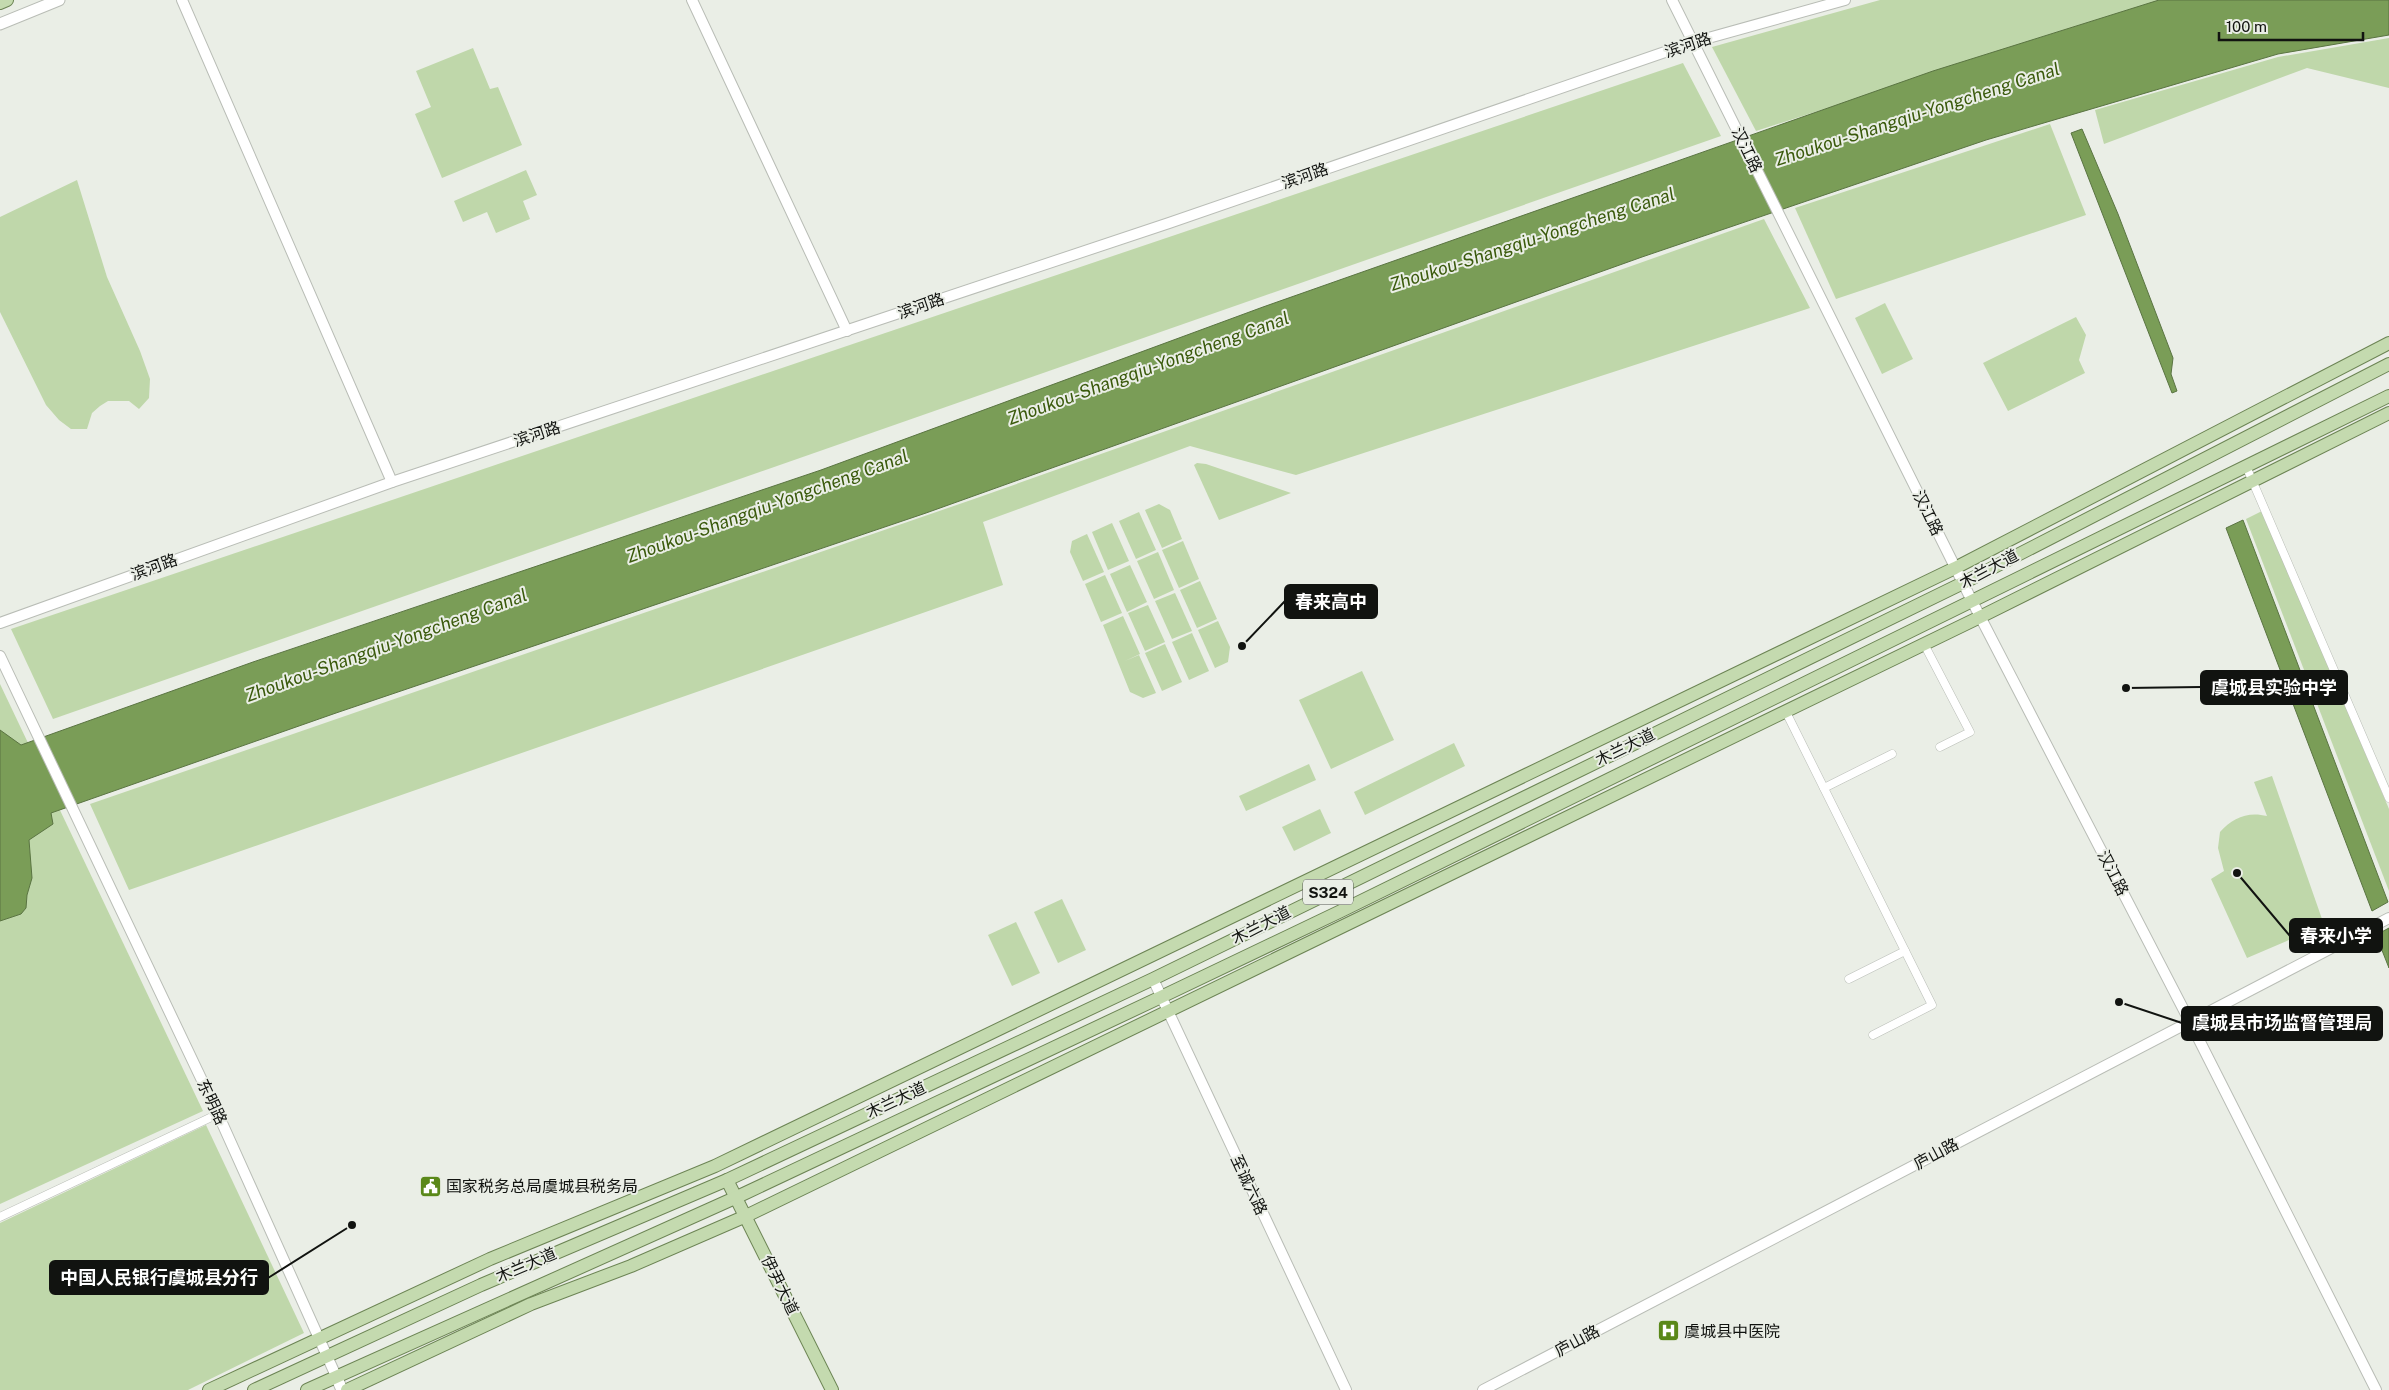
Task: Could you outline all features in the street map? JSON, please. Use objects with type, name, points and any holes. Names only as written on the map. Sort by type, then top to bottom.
[{"type":"main road","points":[[0,3],[7,0]]},
{"type":"main road","points":[[0,24],[59,0]]},
{"type":"main road","points":[[210,1390],[490,1259],[715,1166],[1955,568],[2389,343]]},
{"type":"main road","name":"木兰大道","points":[[254,1390],[481,1284],[727,1180],[1153,979],[1963,583],[2389,364]]},
{"type":"main road","name":"木兰大道","points":[[307,1390],[737,1197],[1161,997],[1341,911],[2389,396]]},
{"type":"main road","points":[[347,1390],[532,1304],[631,1266],[746,1216],[1786,712],[2389,413]]},
{"type":"main road","name":"伊尹大道","points":[[727,1180],[832,1390]]},
{"type":"main road","name":"东明路","points":[[336,1376],[342,1390]]},
{"type":"street","points":[[182,0],[392,482]]},
{"type":"street","points":[[692,0],[847,331]]},
{"type":"street","name":"汉江路","points":[[1672,0],[1955,568],[2190,1022],[2376,1390]]},
{"type":"street","name":"滨河路","points":[[0,623],[392,482],[1178,220],[1694,42],[1845,0]]},
{"type":"street","points":[[2246,466],[2389,798]]},
{"type":"street","points":[[1924,644],[1970,732],[1940,747]]},
{"type":"street","name":"东明路","points":[[0,656],[218,1114],[328,1354],[336,1376]]},
{"type":"street","points":[[1786,712],[1932,1005],[1873,1035]]},
{"type":"street","points":[[1824,788],[1892,754]]},
{"type":"street","name":"庐山路","points":[[1483,1390],[2389,918]]},
{"type":"street","points":[[1849,979],[1905,951]]},
{"type":"street","name":"至诚六路","points":[[1153,979],[1346,1390]]},
{"type":"street","points":[[0,1217],[218,1114]]},
{"type":"shaded area","points":[[1880,0],[2161,0],[1756,131],[1712,47]]},
{"type":"shaded area","points":[[2389,38],[2389,88],[2307,68],[2104,144],[2095,110],[2278,57]]},
{"type":"shaded area","points":[[473,48],[490,89],[498,87],[522,145],[442,178],[415,114],[431,107],[416,71]]},
{"type":"shaded area","points":[[1683,63],[1721,136],[53,719],[11,629]]},
{"type":"shaded area","points":[[2050,124],[2086,215],[1836,299],[1795,208]]},
{"type":"shaded area","points":[[526,170],[537,195],[523,201],[530,219],[496,233],[487,212],[463,222],[454,201]]},
{"type":"shaded area","points":[[77,180],[107,277],[140,351],[150,379],[149,398],[139,409],[129,401],[108,401],[92,413],[87,429],[71,429],[59,420],[46,405],[0,312],[0,217]]},
{"type":"shaded area","points":[[1764,219],[1810,308],[1296,475],[1190,446],[983,522],[1003,585],[129,890],[90,804],[974,499]]},
{"type":"shaded area","points":[[1885,303],[1913,359],[1882,374],[1855,318]]},
{"type":"shaded area","points":[[2076,317],[2086,335],[2079,360],[2085,373],[2008,411],[1983,363]]},
{"type":"shaded area","points":[[1197,463],[1206,464],[1291,493],[1219,520],[1194,465]]},
{"type":"shaded area","points":[[1159,504],[1170,510],[1182,539],[1162,548],[1145,510]]},
{"type":"shaded area","points":[[2262,511],[2389,809],[2389,891],[2246,519]]},
{"type":"shaded area","points":[[1139,512],[1156,550],[1136,559],[1119,521]]},
{"type":"shaded area","points":[[1112,523],[1129,561],[1108,570],[1092,532]]},
{"type":"shaded area","points":[[1087,534],[1104,572],[1083,581],[1070,552],[1072,541]]},
{"type":"shaded area","points":[[1183,541],[1199,579],[1179,588],[1162,550]]},
{"type":"shaded area","points":[[1158,552],[1174,590],[1154,599],[1137,561]]},
{"type":"shaded area","points":[[1130,565],[1147,602],[1127,612],[1110,574]]},
{"type":"shaded area","points":[[1105,575],[1122,613],[1101,622],[1085,584]]},
{"type":"shaded area","points":[[1200,581],[1217,619],[1197,628],[1180,590]]},
{"type":"shaded area","points":[[1175,593],[1192,631],[1172,639],[1155,601]]},
{"type":"shaded area","points":[[1148,605],[1165,642],[1145,651],[1128,613]]},
{"type":"shaded area","points":[[1123,616],[1140,654],[1125,661],[1139,655],[1156,693],[1143,698],[1130,692],[1103,625]]},
{"type":"shaded area","points":[[1218,621],[1230,647],[1228,662],[1215,668],[1198,630]]},
{"type":"shaded area","points":[[1192,633],[1209,671],[1189,680],[1172,642]]},
{"type":"shaded area","points":[[1165,644],[1182,682],[1162,691],[1145,653]]},
{"type":"shaded area","points":[[1362,671],[1394,740],[1331,769],[1299,700]]},
{"type":"shaded area","points":[[0,684],[203,1111],[0,1204]]},
{"type":"shaded area","points":[[1454,743],[1465,766],[1365,815],[1354,792]]},
{"type":"shaded area","points":[[1309,764],[1316,780],[1246,811],[1239,796]]},
{"type":"shaded area","points":[[2272,776],[2322,919],[2317,928],[2247,958],[2211,879],[2224,871],[2218,848],[2220,832],[2235,819],[2253,814],[2267,816],[2254,782]]},
{"type":"shaded area","points":[[1320,809],[1331,833],[1294,851],[1282,827]]},
{"type":"shaded area","points":[[1062,899],[1086,950],[1058,963],[1034,912]]},
{"type":"shaded area","points":[[1016,922],[1040,973],[1012,986],[988,935]]},
{"type":"shaded area","points":[[206,1125],[304,1333],[188,1390],[0,1390],[0,1223]]},
{"type":"water","name":"Zhoukou-Shangqiu-Yongcheng Canal","points":[[2159,0],[2389,0],[2389,35],[2278,54],[1986,140],[1642,257],[926,513],[336,713],[51,813],[53,824],[29,840],[32,878],[27,895],[26,908],[21,914],[0,921],[0,730],[21,745],[253,662],[821,470],[1263,307],[1933,71]]},
{"type":"water","points":[[2082,129],[2118,214],[2173,358],[2171,374],[2177,391],[2172,393],[2071,133]]},
{"type":"water","points":[[2243,520],[2388,902],[2372,911],[2226,528]]},
{"type":"water","points":[[2389,928],[2389,968],[2376,935]]},
{"type":"place","name":"春来高中","points":[[1242,646]]},
{"type":"place","name":"虞城县实验中学","points":[[2126,688]]},
{"type":"place","name":"春来小学","points":[[2237,873]]},
{"type":"place","name":"虞城县市场监督管理局","points":[[2119,1002]]},
{"type":"place","name":"国家税务总局虞城县税务局","points":[[430,1186]]},
{"type":"place","name":"中国人民银行虞城县分行","points":[[352,1225]]},
{"type":"place","name":"虞城县中医院","points":[[1668,1331]]}]
